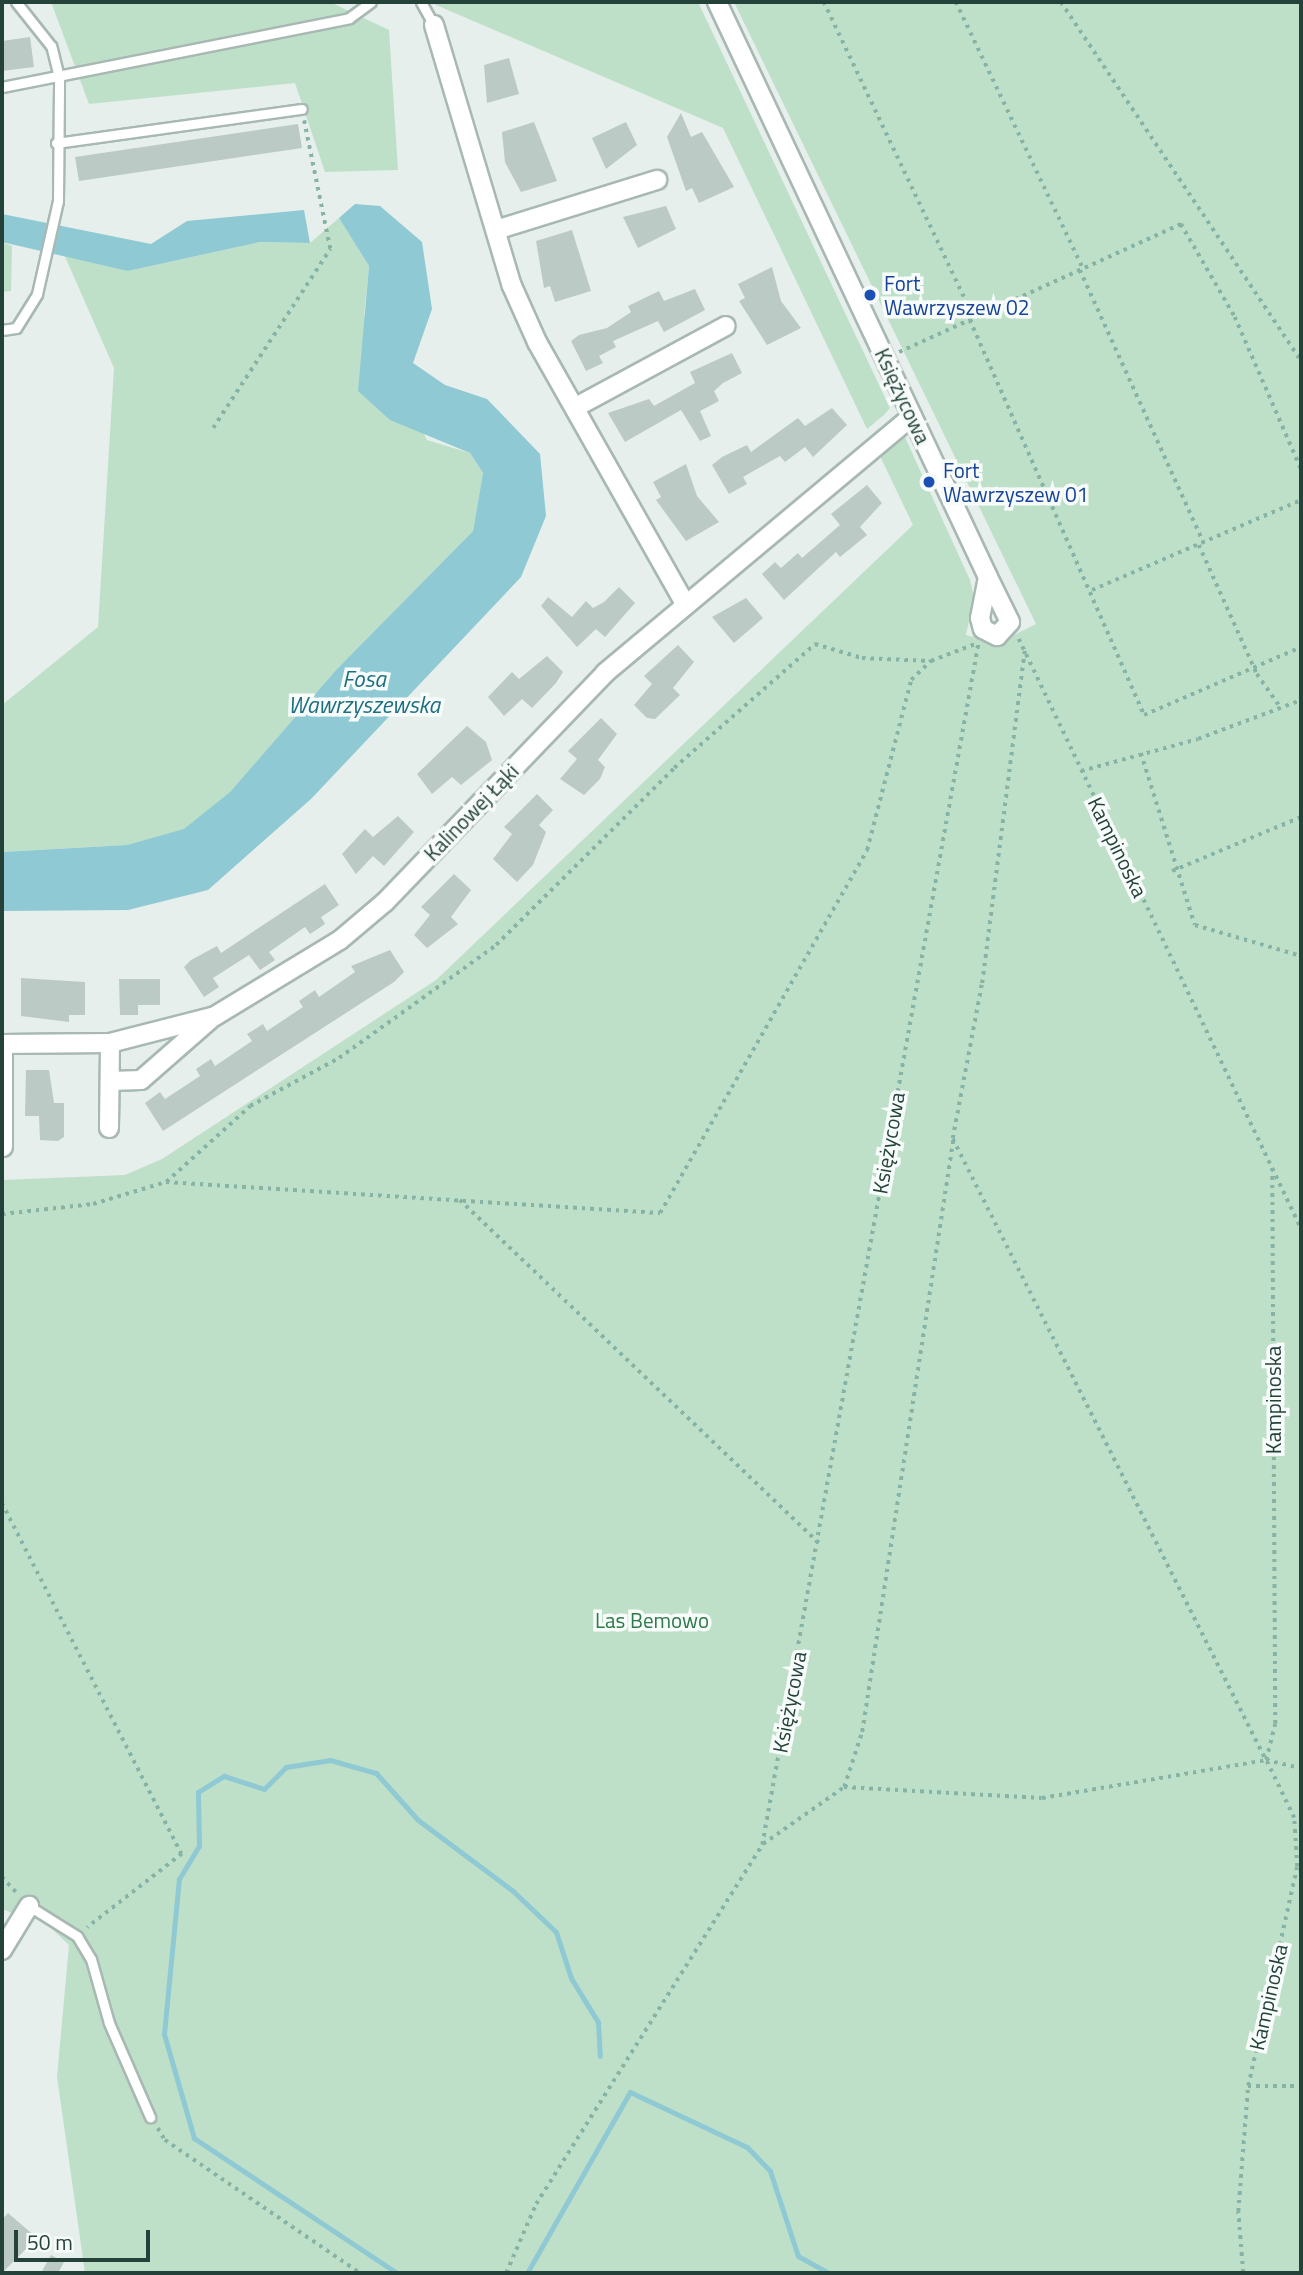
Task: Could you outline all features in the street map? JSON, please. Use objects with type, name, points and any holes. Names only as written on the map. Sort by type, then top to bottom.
[{"type":"street","name":"Księżycowa","points":[[717,2],[988,577]]},
{"type":"street","points":[[435,25],[496,230],[537,342],[684,602]]},
{"type":"street","points":[[496,230],[657,180]]},
{"type":"street","points":[[576,407],[726,326]]},
{"type":"street","name":"Kalinowej Łąki","points":[[2,1044],[110,1043],[215,1016],[340,940],[385,902],[605,673],[684,602],[874,444],[912,416]]},
{"type":"street","points":[[988,577],[1010,622],[997,636],[981,637],[988,577]]},
{"type":"street","points":[[111,1081],[141,1080],[215,1016]]},
{"type":"street","points":[[109,1128],[110,1043]]},
{"type":"street","points":[[2,1044],[3,1147]]},
{"type":"street","points":[[2,1950],[29,1906]]},
{"type":"lane","points":[[2,330],[16,328],[37,294],[58,201],[58,77],[51,46],[16,2]]},
{"type":"lane","points":[[2,87],[349,18],[371,2]]},
{"type":"lane","points":[[421,2],[435,25]]},
{"type":"lane","points":[[56,143],[302,108]]},
{"type":"lane","points":[[29,1906],[77,1936],[150,2117]]},
{"type":"path","points":[[824,2],[972,319],[1092,590],[1144,715],[1301,647]]},
{"type":"path","points":[[956,2],[1082,269],[1254,668],[1281,708]]},
{"type":"path","points":[[1061,2],[1301,360]]},
{"type":"path","points":[[213,428],[330,249],[302,108]]},
{"type":"path","points":[[899,352],[1181,224],[1235,317],[1301,468]]},
{"type":"path","points":[[1092,590],[1301,500]]},
{"type":"path","name":"Kampinoska","points":[[1010,622],[1272,1164],[1275,1724],[1266,1760],[1294,1818],[1297,1867],[1248,2086],[1238,2212],[1243,2273]]},
{"type":"path","points":[[2,1214],[93,1205],[166,1182],[660,1213],[867,849],[911,680],[931,661],[981,637]]},
{"type":"path","name":"Księżycowa","points":[[506,2273],[536,2204],[762,1845],[820,1544],[981,637]]},
{"type":"path","points":[[166,1182],[250,1106],[339,1058],[496,945],[674,768],[815,644],[862,658],[931,661]]},
{"type":"path","points":[[762,1845],[844,1787],[862,1732],[953,1139],[982,985],[1025,651]]},
{"type":"path","points":[[1080,771],[1301,700]]},
{"type":"path","points":[[1141,752],[1175,870],[1195,925],[1301,956]]},
{"type":"path","points":[[1175,870],[1301,817]]},
{"type":"path","points":[[953,1139],[1266,1760]]},
{"type":"path","points":[[1272,1164],[1301,1228]]},
{"type":"path","points":[[458,1199],[820,1544]]},
{"type":"path","points":[[2,1503],[182,1854],[77,1936]]},
{"type":"path","points":[[844,1787],[1042,1798],[1266,1760],[1301,1768]]},
{"type":"path","points":[[2,1877],[29,1906]]},
{"type":"path","points":[[1248,2086],[1301,2086]]},
{"type":"path","points":[[150,2117],[165,2140],[360,2273]]},
{"type":"green space","points":[[51,2],[330,2],[389,30],[398,170],[325,172],[295,83],[89,104]]},
{"type":"green space","points":[[429,2],[698,2],[890,408],[884,415],[867,429],[723,128]]},
{"type":"green space","name":"Las Bemowo","points":[[734,2],[1301,2],[1301,2273],[85,2273],[57,2077],[69,1945],[34,1912],[29,1920],[2,1909],[2,1180],[125,1175],[162,1159],[436,980],[913,525],[880,456],[904,435],[970,580],[974,597],[966,635],[998,643],[1036,624]]},
{"type":"green space","points":[[339,218],[369,266],[364,316],[427,440],[470,453],[483,473],[473,531],[337,669],[230,792],[184,830],[127,845],[2,852],[2,705],[98,627],[114,368],[63,252],[128,271],[260,242],[310,243]]},
{"type":"green space","points":[[2,242],[12,246],[11,291],[2,292]]},
{"type":"water","name":"Fosa Wawrzyszewska","points":[[355,204],[380,206],[422,242],[432,309],[413,363],[445,385],[487,399],[540,454],[546,516],[521,577],[311,799],[208,890],[128,910],[2,911],[2,852],[127,845],[184,829],[230,792],[337,669],[473,531],[483,473],[470,453],[390,420],[358,391],[369,266],[339,218]]},
{"type":"water","points":[[304,210],[310,243],[260,242],[128,271],[2,242],[2,214],[151,244],[187,221]]},
{"type":"building","points":[[30,37],[34,67],[2,71],[2,41]]},
{"type":"building","points":[[509,58],[519,94],[487,103],[484,65]]},
{"type":"building","points":[[681,113],[691,137],[702,132],[734,187],[699,203],[692,188],[686,191],[667,137]]},
{"type":"building","points":[[534,122],[557,181],[521,192],[505,162],[502,132]]},
{"type":"building","points":[[626,122],[637,145],[606,169],[592,138]]},
{"type":"building","points":[[298,124],[302,148],[79,181],[75,157]]},
{"type":"building","points":[[666,206],[676,229],[638,248],[623,217]]},
{"type":"building","points":[[572,230],[591,291],[555,302],[550,286],[544,288],[536,241]]},
{"type":"building","points":[[772,267],[781,301],[801,328],[767,345],[739,301],[745,298],[738,284]]},
{"type":"building","points":[[695,289],[705,310],[664,332],[658,321],[613,341],[616,347],[599,356],[603,363],[586,371],[571,341],[579,335],[607,328],[631,312],[628,306],[659,291],[664,301]]},
{"type":"building","points":[[732,353],[742,373],[714,391],[719,401],[700,411],[711,436],[700,441],[681,410],[625,442],[608,413],[649,399],[654,406],[695,383],[690,372]]},
{"type":"building","points":[[832,408],[847,425],[813,457],[805,447],[785,462],[780,456],[743,477],[747,484],[729,494],[712,465],[747,445],[751,452],[798,418],[805,426]]},
{"type":"building","points":[[686,464],[697,496],[719,522],[686,541],[656,500],[661,497],[653,482]]},
{"type":"building","points":[[867,485],[882,503],[860,527],[867,535],[840,557],[836,552],[784,600],[762,574],[775,562],[781,568],[798,553],[802,558],[840,525],[831,514]]},
{"type":"building","points":[[619,587],[635,603],[605,637],[596,629],[577,647],[541,606],[548,597],[572,617],[586,601],[593,608],[604,602]]},
{"type":"building","points":[[746,598],[763,618],[734,643],[712,617]]},
{"type":"building","points":[[678,645],[694,662],[673,688],[680,695],[655,719],[647,718],[634,705],[652,684],[644,676]]},
{"type":"building","points":[[547,656],[563,672],[556,683],[532,708],[522,699],[504,716],[488,697],[512,672],[519,679]]},
{"type":"building","points":[[601,718],[617,734],[598,760],[605,767],[600,779],[584,795],[560,779],[577,759],[568,751]]},
{"type":"building","points":[[467,726],[486,742],[492,760],[461,785],[452,777],[432,794],[417,774]]},
{"type":"building","points":[[537,794],[553,810],[539,825],[546,832],[533,865],[517,882],[493,859],[512,834],[504,827]]},
{"type":"building","points":[[398,816],[414,832],[384,866],[373,856],[356,874],[342,854],[365,829],[373,837]]},
{"type":"building","points":[[454,874],[471,890],[451,917],[458,924],[427,948],[414,935],[430,915],[421,907]]},
{"type":"building","points":[[325,884],[339,905],[321,917],[325,924],[310,934],[305,927],[269,952],[275,960],[260,970],[249,955],[213,978],[219,987],[204,997],[184,967],[191,960],[217,946],[221,953]]},
{"type":"building","points":[[390,950],[404,972],[394,982],[163,1131],[145,1103],[160,1092],[165,1099],[200,1076],[196,1069],[211,1059],[215,1066],[252,1041],[247,1034],[263,1024],[267,1031],[303,1007],[299,1001],[315,990],[319,997],[355,972],[351,966]]},
{"type":"building","points":[[21,978],[85,982],[85,1015],[69,1015],[69,1022],[21,1016]]},
{"type":"building","points":[[119,979],[160,979],[160,1005],[138,1005],[138,1015],[120,1015]]},
{"type":"building","points":[[26,1070],[49,1070],[54,1103],[64,1103],[64,1137],[58,1141],[40,1140],[39,1116],[25,1116]]},
{"type":"building","points":[[8,2213],[37,2238],[2,2273],[2,2220]]},
{"type":"building","points":[[51,2255],[64,2262],[58,2273],[41,2273]]},
{"type":"waterway","points":[[397,2273],[194,2138],[164,2034],[179,1879],[199,1846],[198,1792],[224,1776],[264,1789],[286,1767],[330,1760],[376,1773],[418,1820],[513,1891],[556,1932],[571,1978],[598,2022],[600,2056]]},
{"type":"waterway","points":[[527,2273],[630,2092],[747,2147],[770,2171],[798,2256],[829,2273]]},
{"type":"place","name":"Fort Wawrzyszew 02","points":[[870,295]]},
{"type":"place","name":"Fort Wawrzyszew 01","points":[[929,482]]}]
